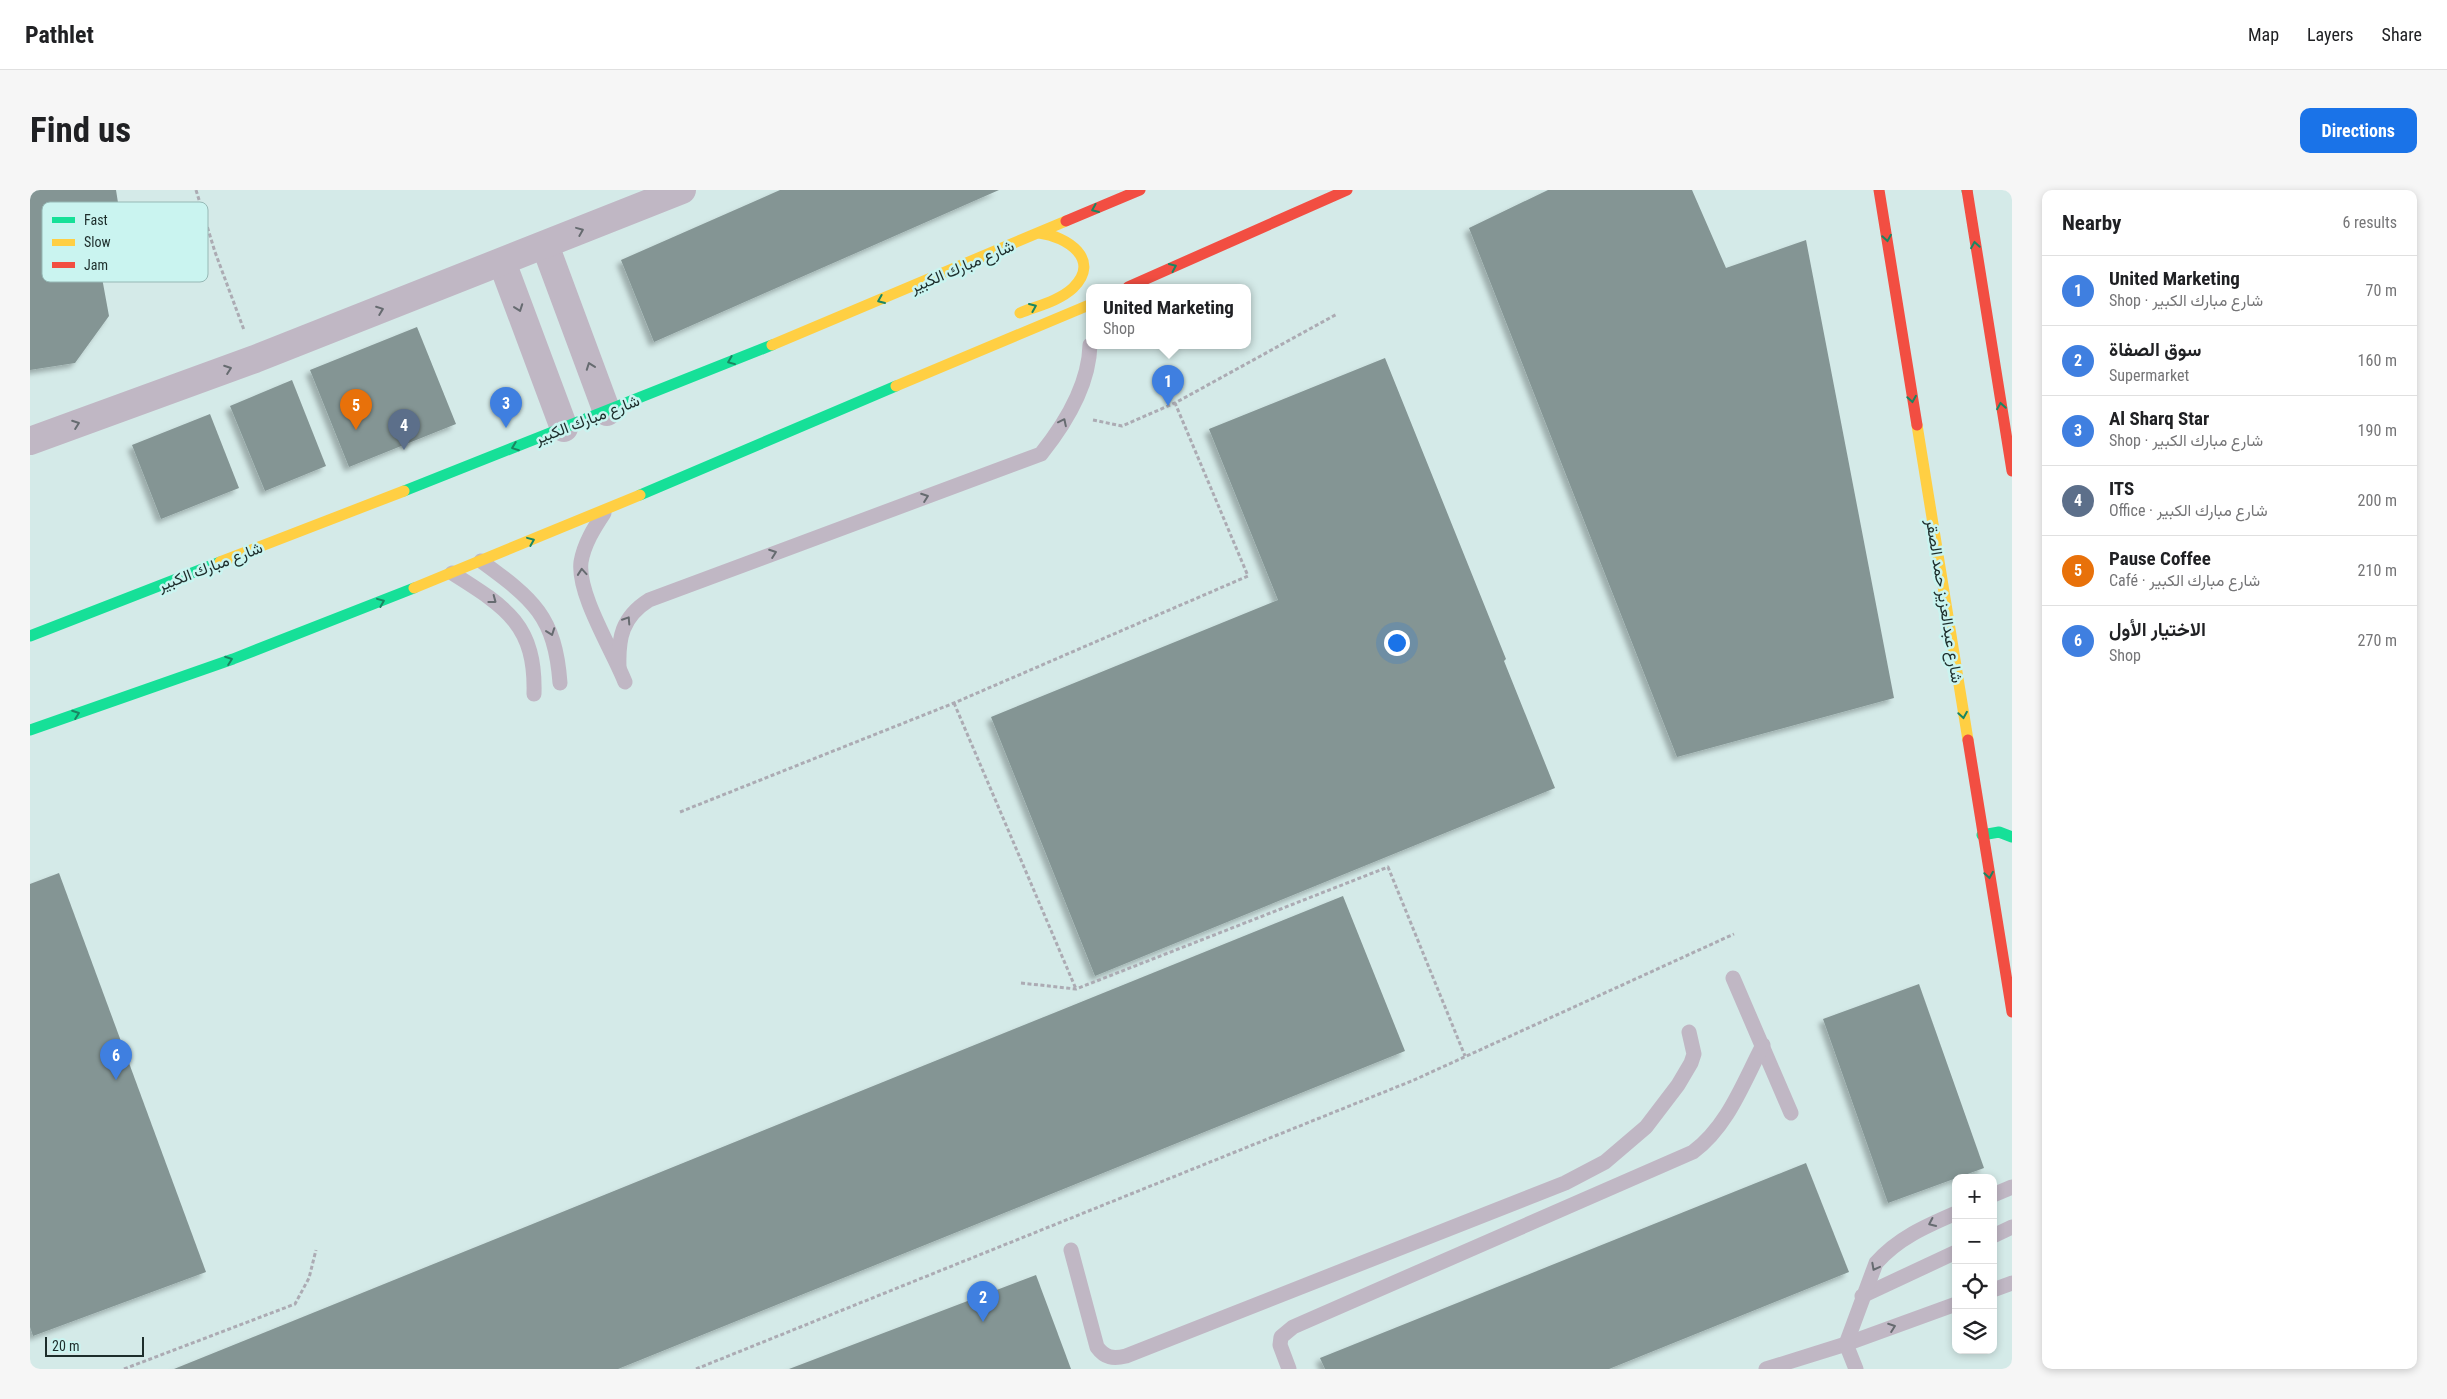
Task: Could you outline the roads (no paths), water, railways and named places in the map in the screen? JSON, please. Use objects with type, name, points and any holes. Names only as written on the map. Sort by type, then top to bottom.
[{"type":"main road","name":"شارع مبارك الكبير","points":[[30,636],[607,412],[1140,190]]},
{"type":"main road","points":[[1135,284],[1347,190]]},
{"type":"main road","name":"شارع عبدالعزيز حمد الصقر","points":[[1879,190],[2012,1012]]},
{"type":"main road","points":[[1967,190],[2012,471]]},
{"type":"main road","points":[[1008,318],[1069,292],[1082,274],[1082,258],[1070,243],[1056,236],[1039,233]]},
{"type":"main road","points":[[30,730],[297,635],[480,562],[607,510],[852,403],[1086,306]]},
{"type":"main road","points":[[852,403],[887,376]]},
{"type":"main road","points":[[1982,835],[2000,832],[2012,837]]},
{"type":"street","points":[[30,441],[255,359],[682,190]]},
{"type":"street","points":[[545,245],[607,412]]},
{"type":"street","points":[[502,262],[564,428]]},
{"type":"lane","points":[[619,667],[622,628],[633,612],[649,600],[1041,454],[1059,431],[1077,396],[1090,357],[1090,349]]},
{"type":"lane","points":[[607,510],[589,536],[581,562],[581,574],[589,602],[625,682]]},
{"type":"lane","points":[[480,562],[518,589],[543,615],[556,648],[560,683]]},
{"type":"lane","points":[[452,573],[500,605],[522,631],[528,643],[533,662],[534,694]]},
{"type":"lane","points":[[1733,978],[1792,1114]]},
{"type":"lane","points":[[1071,1250],[1097,1347],[1108,1358],[1126,1356],[1565,1183],[1605,1162],[1646,1127],[1678,1085],[1694,1054],[1689,1032]]},
{"type":"lane","points":[[1289,1369],[1280,1345],[1281,1337],[1293,1327],[1693,1152],[1710,1138],[1724,1119],[1763,1045]]},
{"type":"lane","points":[[1997,1193],[2012,1187]]},
{"type":"lane","points":[[1856,1369],[1846,1344],[1862,1296],[1876,1263],[1885,1252],[1909,1234],[1952,1215]]},
{"type":"lane","points":[[1997,1234],[2012,1227]]},
{"type":"lane","points":[[1862,1296],[1952,1254]]},
{"type":"lane","points":[[1997,1289],[2012,1283]]},
{"type":"lane","points":[[1766,1369],[1846,1344],[1952,1305]]},
{"type":"place","name":"United Marketing","points":[[1168,406]]},
{"type":"place","name":"Al Sharq Star","points":[[506,428]]},
{"type":"place","name":"Pause Coffee","points":[[356,430]]},
{"type":"place","name":"ITS","points":[[404,450]]},
{"type":"place","name":"الاختيار الأول","points":[[116,1080]]},
{"type":"place","name":"سوق الصفاة","points":[[983,1322]]}]
